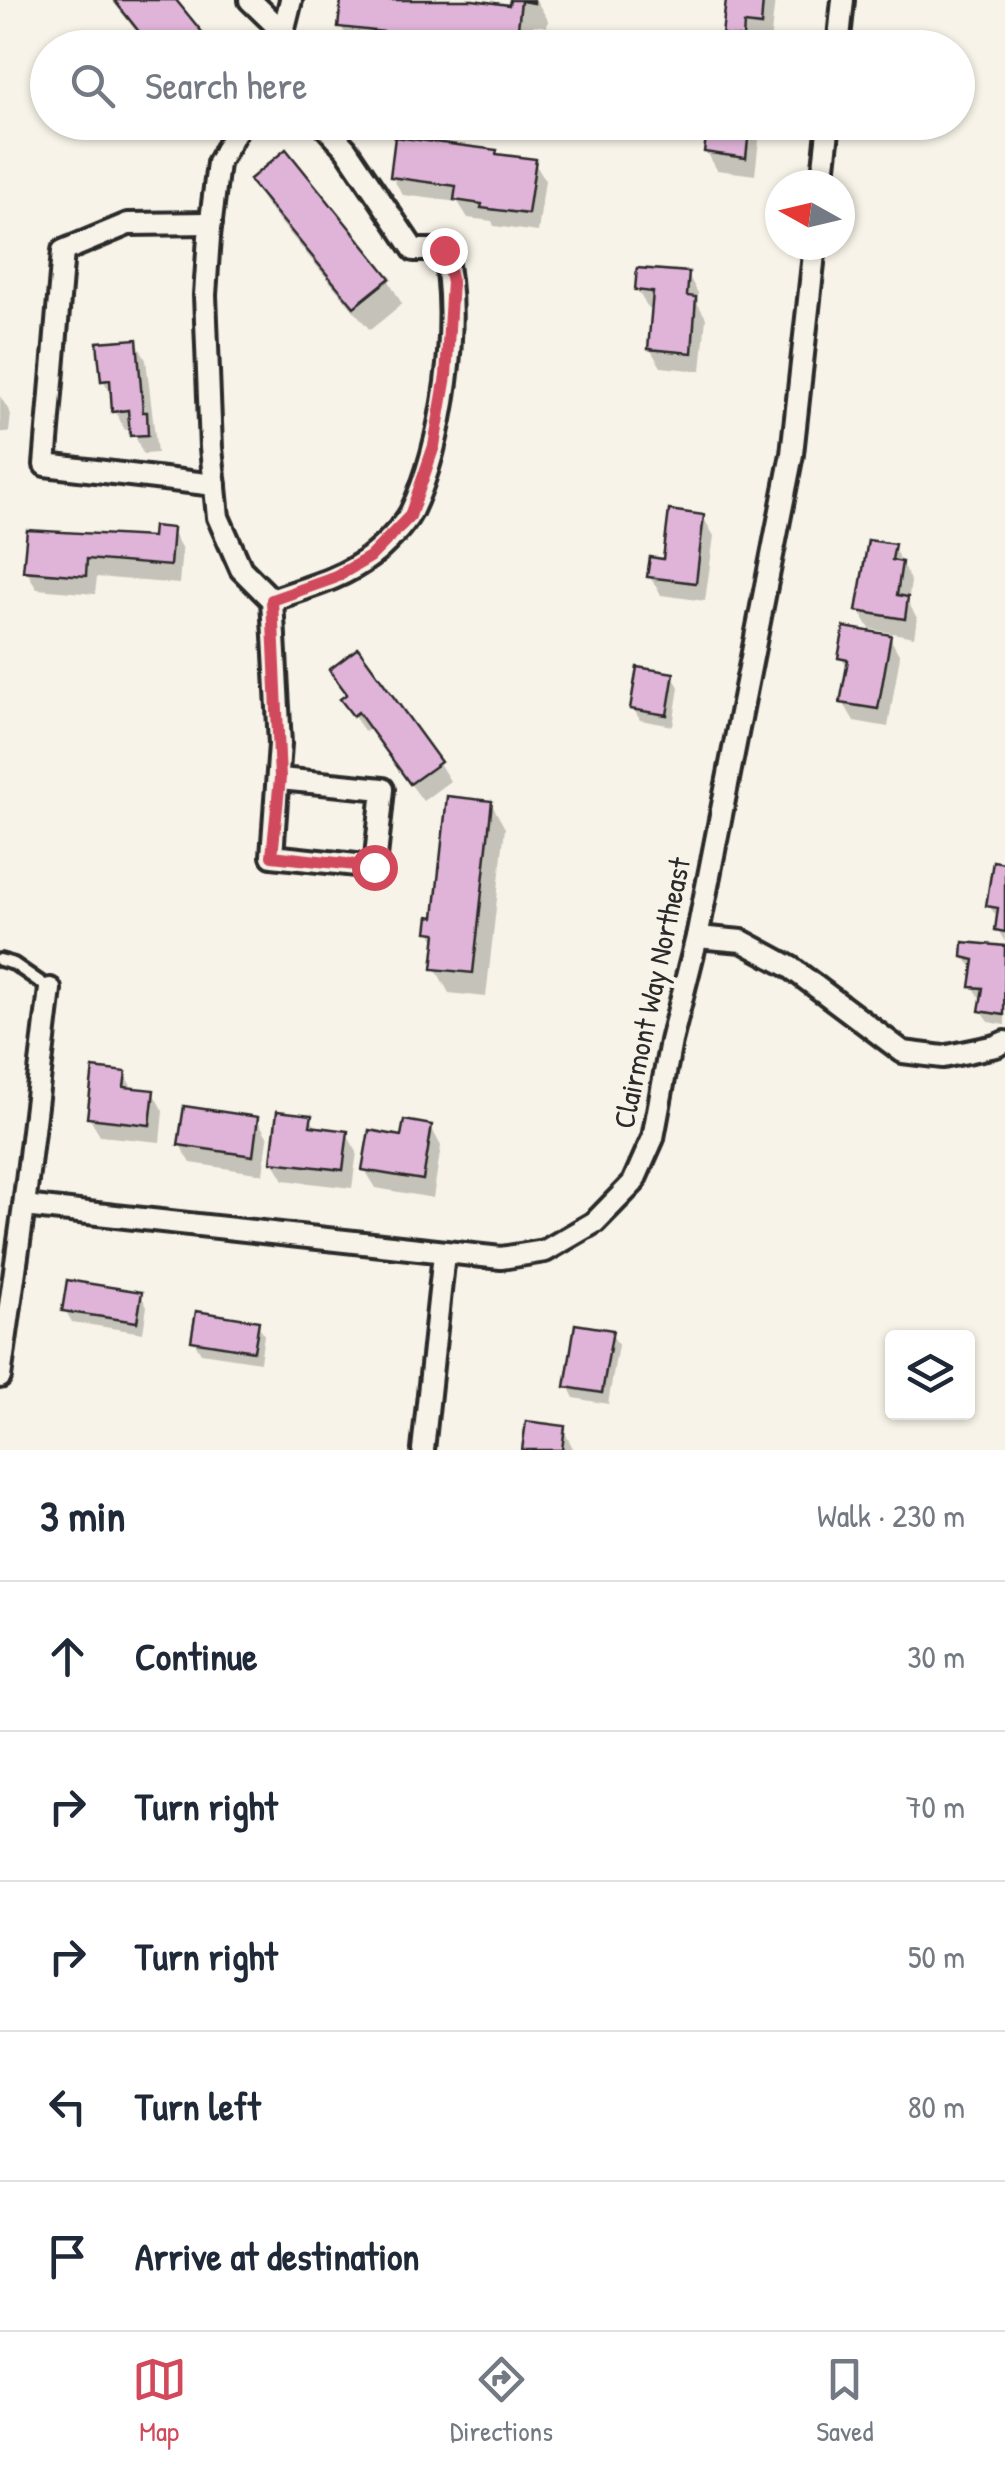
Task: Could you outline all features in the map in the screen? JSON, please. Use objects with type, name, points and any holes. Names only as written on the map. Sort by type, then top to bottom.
[{"type":"street","points":[[250,0],[273,30]]},
{"type":"street","points":[[284,30],[291,0]]},
{"type":"street","points":[[840,30],[843,0]]},
{"type":"street","points":[[231,140],[218,162],[205,295],[215,486],[218,517],[242,569],[272,600],[280,778],[272,856],[374,867],[383,789],[280,778]]},
{"type":"street","points":[[272,600],[334,578],[370,557],[410,516],[434,446],[446,376],[452,282],[444,250],[414,250],[338,140]]},
{"type":"street","points":[[824,170],[827,140]]},
{"type":"street","points":[[211,224],[128,224],[64,252],[45,464],[215,486]]},
{"type":"street","name":"Clairmont Way Northeast","points":[[24,1206],[501,1258],[545,1251],[595,1222],[633,1183],[653,1138],[671,1041],[697,937],[792,454],[813,260]]},
{"type":"street","points":[[697,937],[742,941],[790,967],[903,1052],[943,1056],[1005,1042]]},
{"type":"street","points":[[0,1377],[5,1301],[24,1206],[50,989]]},
{"type":"street","points":[[423,1450],[444,1254]]},
{"type":"lane","points":[[0,960],[14,964],[50,989]]},
{"type":"building","points":[[114,0],[176,0],[200,30],[138,30]]},
{"type":"building","points":[[341,0],[473,0],[509,5],[510,0],[534,0],[521,1],[518,30],[338,27]]},
{"type":"building","points":[[726,0],[763,0],[761,26],[744,24],[744,30],[723,30]]},
{"type":"building","points":[[395,140],[497,150],[496,154],[536,159],[528,214],[454,200],[456,186],[390,177]]},
{"type":"building","points":[[706,140],[748,140],[746,158],[704,152]]},
{"type":"building","points":[[286,149],[390,278],[354,307],[249,180]]},
{"type":"building","points":[[637,268],[689,272],[687,296],[696,297],[692,353],[648,349],[653,292],[635,290]]},
{"type":"building","points":[[137,339],[148,435],[130,436],[128,410],[112,412],[110,380],[101,381],[97,342]]},
{"type":"building","points":[[669,510],[704,515],[696,583],[647,577],[650,557],[663,559]]},
{"type":"building","points":[[153,526],[173,528],[170,566],[87,559],[86,576],[23,571],[27,530],[152,537]]},
{"type":"building","points":[[868,540],[895,544],[892,560],[902,562],[897,595],[908,597],[905,619],[856,611]]},
{"type":"building","points":[[844,627],[891,635],[878,709],[840,703],[848,660],[838,658]]},
{"type":"building","points":[[358,648],[441,762],[410,784],[358,712],[353,716],[340,699],[347,694],[329,670]]},
{"type":"building","points":[[637,667],[674,673],[667,715],[630,709]]},
{"type":"building","points":[[447,796],[492,801],[473,973],[432,969],[436,933],[427,932],[429,916],[434,917]]},
{"type":"building","points":[[993,861],[1005,863],[1005,932],[995,930],[998,908],[986,906]]},
{"type":"building","points":[[963,942],[1005,946],[1004,1015],[979,1011],[983,988],[970,987],[974,960],[962,957]]},
{"type":"building","points":[[93,1068],[126,1072],[124,1087],[154,1090],[150,1125],[87,1118]]},
{"type":"building","points":[[184,1106],[258,1117],[253,1156],[178,1145]]},
{"type":"building","points":[[277,1111],[312,1115],[310,1126],[348,1131],[343,1170],[271,1162]]},
{"type":"building","points":[[404,1120],[432,1125],[423,1180],[362,1170],[369,1130],[401,1136]]},
{"type":"building","points":[[67,1280],[142,1292],[137,1322],[62,1311]]},
{"type":"building","points":[[196,1311],[259,1321],[254,1351],[191,1341]]},
{"type":"building","points":[[575,1324],[613,1330],[602,1393],[565,1387]]},
{"type":"building","points":[[526,1421],[565,1426],[562,1450],[522,1450]]},
{"type":"route","points":[[374,867],[272,856],[280,778],[272,600],[334,578],[370,557],[410,516],[434,446],[446,376],[452,282],[444,250]]}]
